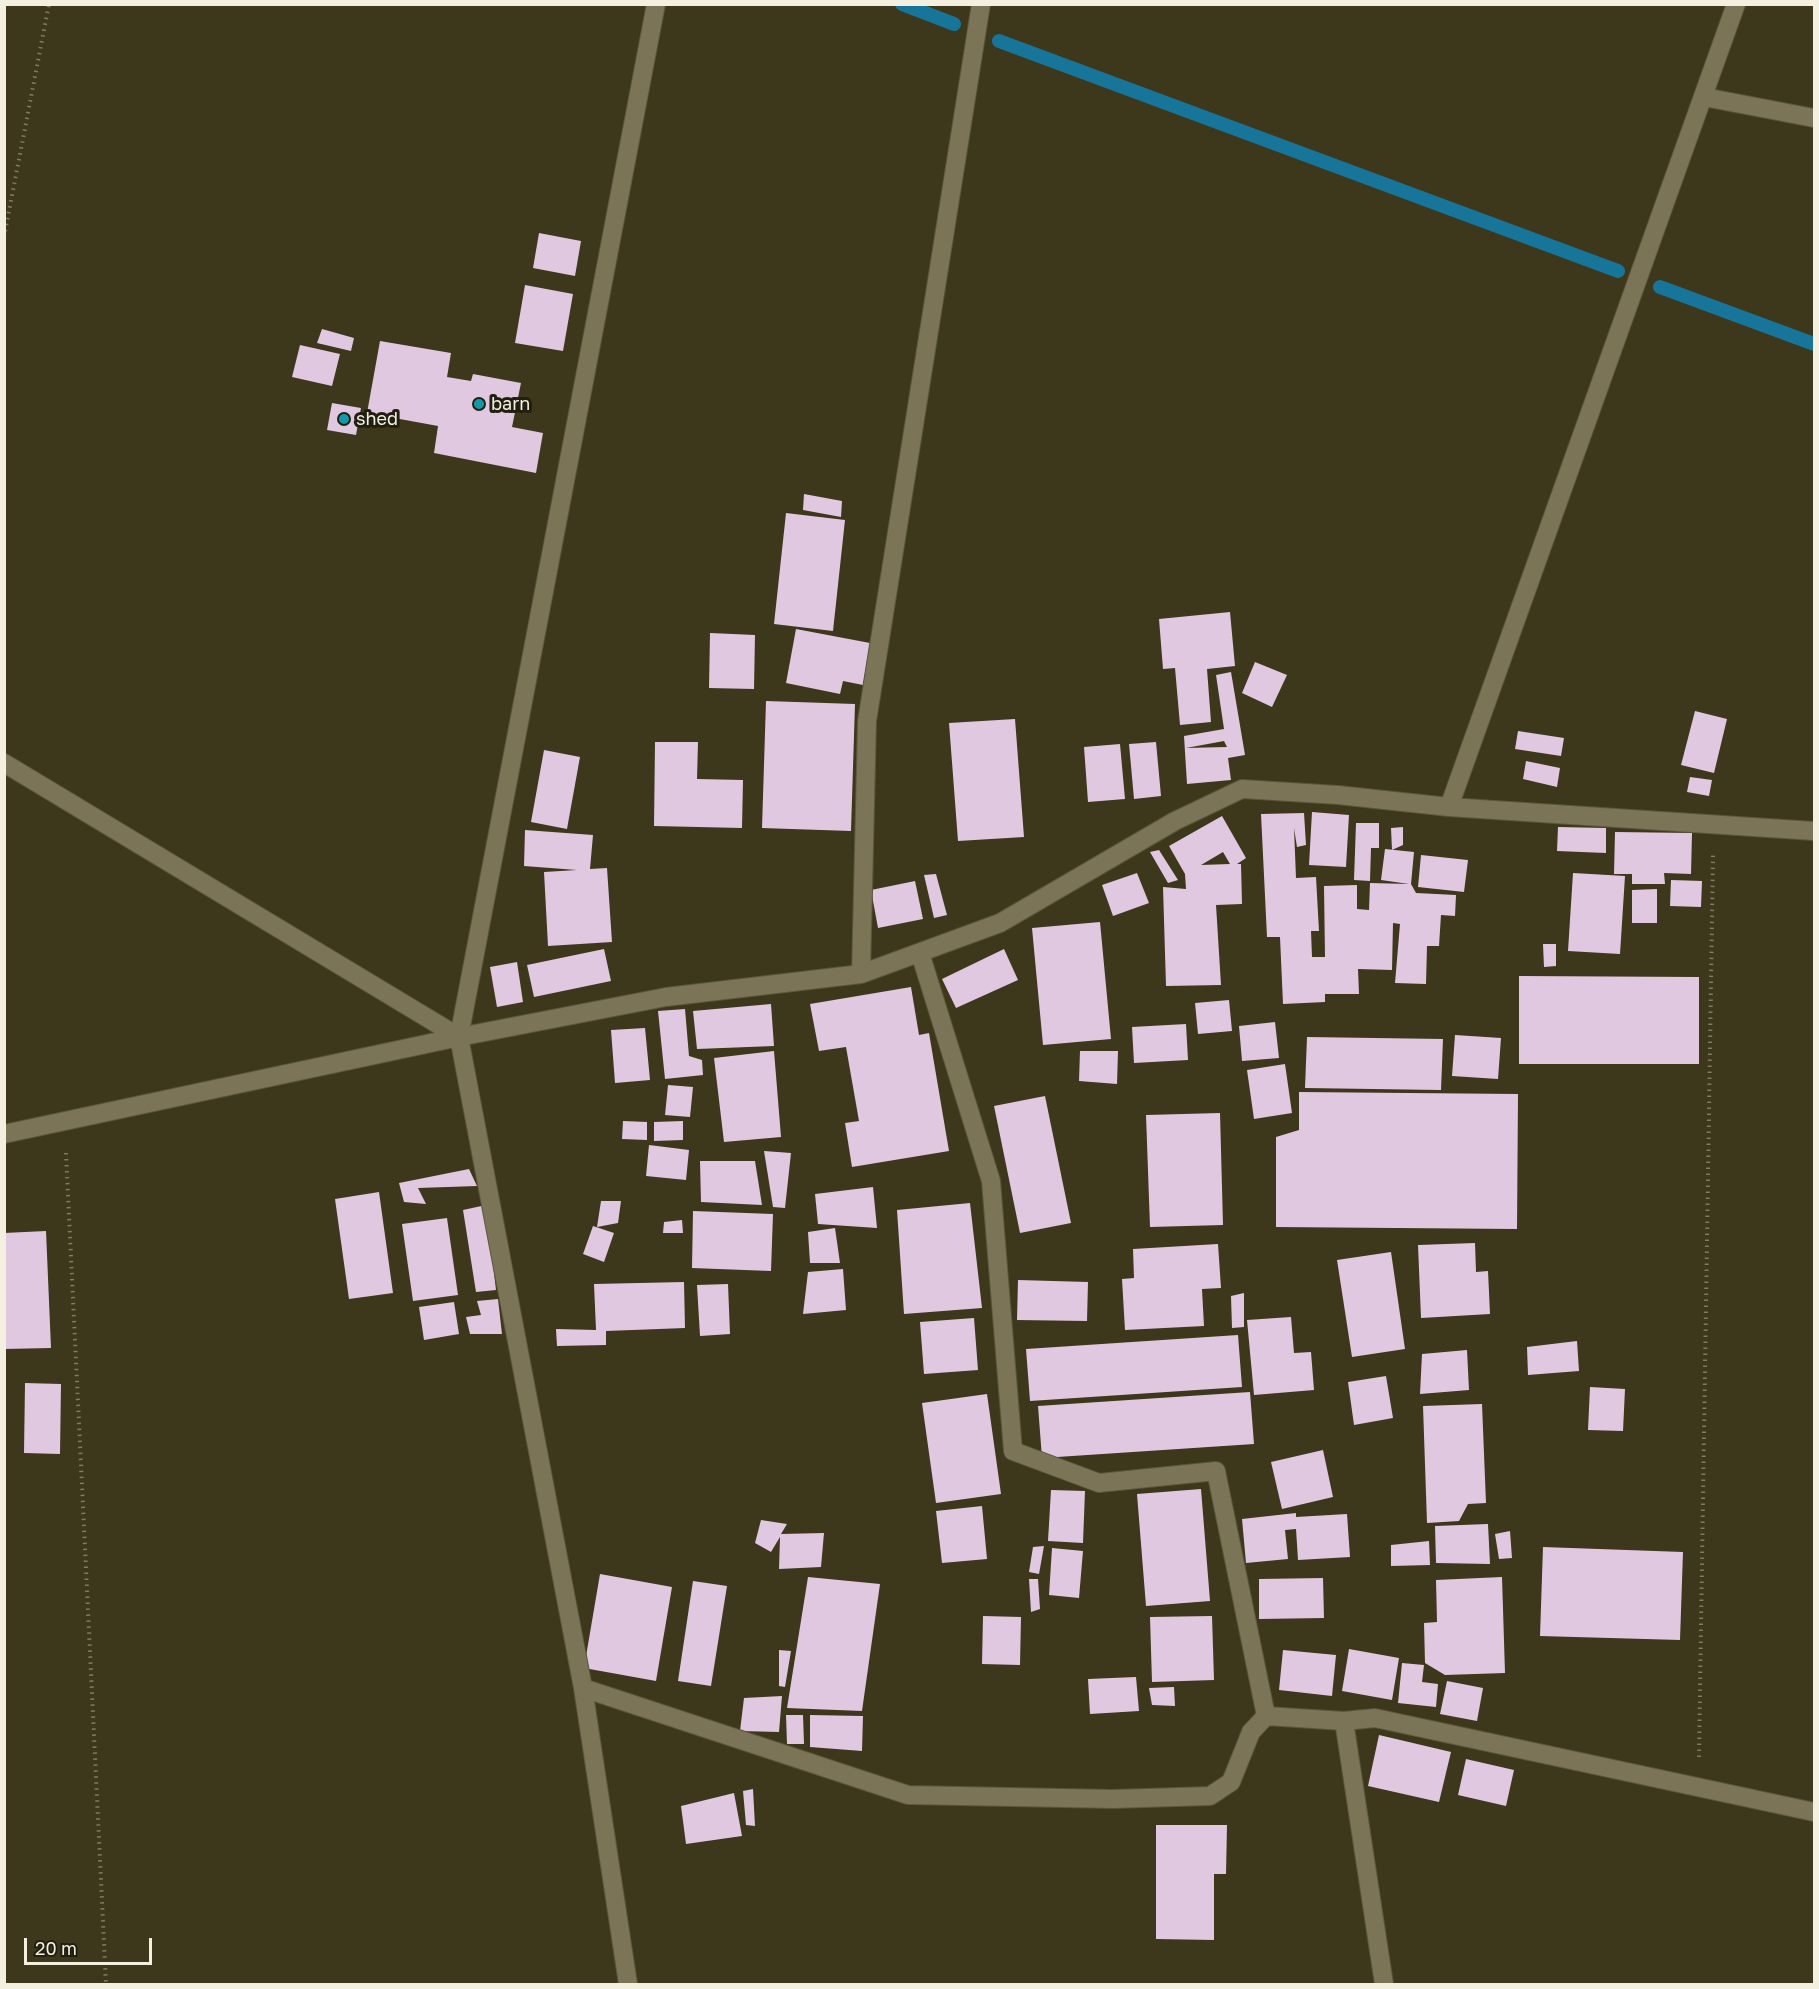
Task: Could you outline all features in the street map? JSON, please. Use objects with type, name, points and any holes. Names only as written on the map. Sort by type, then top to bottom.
[{"type":"street","points":[[628,1984],[583,1688],[459,1037],[656,4]]},
{"type":"street","points":[[861,974],[867,722],[981,4]]},
{"type":"street","points":[[1449,807],[1736,4]]},
{"type":"street","points":[[1704,97],[1815,118]]},
{"type":"street","points":[[4,763],[459,1037]]},
{"type":"street","points":[[4,1134],[459,1037],[666,997],[861,974],[1000,923],[1175,821],[1242,789],[1338,795],[1449,807],[1815,831]]},
{"type":"street","points":[[920,953],[991,1181],[1013,1451],[1099,1483],[1216,1471],[1266,1716]]},
{"type":"street","points":[[583,1688],[908,1795],[1113,1798],[1210,1796],[1231,1782],[1251,1732],[1266,1716]]},
{"type":"street","points":[[1266,1716],[1344,1721],[1375,1718],[1815,1812]]},
{"type":"street","points":[[1344,1721],[1384,1984]]},
{"type":"path","points":[[4,237],[49,4]]},
{"type":"path","points":[[1699,1788],[1714,824]]},
{"type":"path","points":[[65,1122],[106,1984]]},
{"type":"building","points":[[539,233],[581,241],[575,276],[533,268]]},
{"type":"building","name":"barn","points":[[525,285],[573,294],[563,351],[515,343]]},
{"type":"building","points":[[322,329],[354,338],[351,351],[317,343]]},
{"type":"building","points":[[380,341],[451,353],[447,377],[471,381],[473,374],[521,383],[512,427],[543,433],[536,473],[434,453],[438,426],[367,413]]},
{"type":"building","points":[[300,345],[340,354],[332,386],[292,377]]},
{"type":"building","name":"shed","points":[[332,403],[361,408],[356,435],[327,430]]},
{"type":"building","points":[[804,494],[842,501],[841,517],[803,510]]},
{"type":"building","points":[[786,513],[845,520],[833,631],[774,624]]},
{"type":"building","points":[[1230,612],[1235,666],[1207,669],[1211,722],[1180,725],[1175,668],[1163,669],[1159,619]]},
{"type":"building","points":[[796,629],[870,643],[863,685],[843,681],[840,694],[786,683]]},
{"type":"building","points":[[710,633],[755,635],[754,689],[709,688]]},
{"type":"building","points":[[1255,662],[1287,675],[1272,707],[1242,693]]},
{"type":"building","points":[[1231,672],[1245,755],[1228,758],[1231,780],[1187,784],[1184,736],[1224,729],[1216,675]],"holes":[[[1224,741],[1227,747],[1186,748]]]},
{"type":"building","points":[[766,701],[855,704],[851,831],[762,828]]},
{"type":"building","points":[[1695,711],[1727,719],[1714,773],[1681,765]]},
{"type":"building","points":[[1015,719],[1024,837],[958,841],[949,723]]},
{"type":"building","points":[[1518,731],[1564,738],[1561,756],[1515,749]]},
{"type":"building","points":[[655,742],[698,742],[697,779],[743,780],[742,828],[654,826]]},
{"type":"building","points":[[1156,742],[1161,796],[1134,799],[1129,744]]},
{"type":"building","points":[[1120,744],[1125,799],[1088,802],[1084,747]]},
{"type":"building","points":[[544,750],[580,757],[567,829],[531,822]]},
{"type":"building","points":[[1526,761],[1560,768],[1557,787],[1523,779]]},
{"type":"building","points":[[1690,777],[1712,780],[1709,796],[1687,792]]},
{"type":"building","points":[[1312,812],[1349,815],[1346,867],[1309,865]]},
{"type":"building","points":[[1304,813],[1306,845],[1297,847],[1294,828],[1296,878],[1316,877],[1319,931],[1311,931],[1312,957],[1325,957],[1324,886],[1357,885],[1357,909],[1369,910],[1370,883],[1409,884],[1381,880],[1385,849],[1414,852],[1411,884],[1416,893],[1456,895],[1455,916],[1441,915],[1439,946],[1427,946],[1426,984],[1395,983],[1400,924],[1393,923],[1392,970],[1358,969],[1359,994],[1325,994],[1325,1002],[1283,1004],[1280,937],[1267,937],[1261,814]]},
{"type":"building","points":[[1222,816],[1246,858],[1237,864],[1241,864],[1242,904],[1216,905],[1221,985],[1166,986],[1163,887],[1186,889],[1185,874],[1169,846]],"holes":[[[1223,852],[1230,864],[1201,865]]]},
{"type":"building","points":[[1356,823],[1379,823],[1379,848],[1371,848],[1370,881],[1354,880]]},
{"type":"building","points":[[1403,827],[1403,845],[1392,850],[1391,828]]},
{"type":"building","points":[[1558,827],[1606,828],[1606,853],[1557,851]]},
{"type":"building","points":[[525,830],[593,835],[590,869],[607,868],[612,942],[548,946],[544,872],[577,870],[524,866]]},
{"type":"building","points":[[1615,832],[1692,833],[1691,874],[1664,873],[1665,884],[1632,884],[1632,874],[1614,874]]},
{"type":"building","points":[[1159,850],[1178,880],[1168,883],[1150,852]]},
{"type":"building","points":[[1421,855],[1468,860],[1464,892],[1418,887]]},
{"type":"building","points":[[1137,873],[1149,903],[1113,916],[1102,885]]},
{"type":"building","points":[[1573,873],[1625,876],[1620,954],[1568,951]]},
{"type":"building","points":[[936,874],[947,915],[934,918],[924,875]]},
{"type":"building","points":[[1671,880],[1702,881],[1701,907],[1670,906]]},
{"type":"building","points":[[915,881],[923,919],[878,928],[871,890]]},
{"type":"building","points":[[1657,889],[1657,923],[1632,923],[1632,890]]},
{"type":"building","points":[[1100,922],[1111,1039],[1043,1045],[1032,928]]},
{"type":"building","points":[[1543,944],[1556,944],[1556,966],[1544,967]]},
{"type":"building","points":[[604,949],[611,981],[534,997],[527,965]]},
{"type":"building","points":[[1004,949],[1018,980],[956,1008],[942,979]]},
{"type":"building","points":[[517,962],[523,1002],[497,1007],[490,967]]},
{"type":"building","points":[[1519,976],[1699,977],[1699,1064],[1519,1064]]},
{"type":"building","points":[[911,987],[919,1035],[929,1033],[949,1151],[852,1167],[845,1123],[859,1121],[846,1047],[819,1051],[810,1004]]},
{"type":"building","points":[[1229,1000],[1232,1031],[1198,1034],[1195,1003]]},
{"type":"building","points":[[771,1004],[774,1046],[697,1049],[693,1011]]},
{"type":"building","points":[[685,1009],[689,1056],[702,1060],[703,1075],[665,1079],[658,1011]]},
{"type":"building","points":[[1275,1022],[1279,1058],[1242,1061],[1239,1026]]},
{"type":"building","points":[[1186,1024],[1188,1060],[1134,1063],[1132,1027]]},
{"type":"building","points":[[645,1028],[650,1080],[615,1083],[611,1030]]},
{"type":"building","points":[[1455,1035],[1501,1038],[1498,1079],[1452,1076]]},
{"type":"building","points":[[1307,1037],[1443,1039],[1441,1090],[1305,1088]]},
{"type":"building","points":[[774,1051],[781,1137],[724,1142],[714,1058]]},
{"type":"building","points":[[1080,1051],[1118,1051],[1117,1084],[1079,1081]]},
{"type":"building","points":[[1285,1064],[1292,1113],[1254,1119],[1247,1070]]},
{"type":"building","points":[[668,1085],[693,1087],[690,1117],[665,1115]]},
{"type":"building","points":[[1299,1092],[1518,1094],[1517,1229],[1276,1227],[1276,1137],[1299,1130]]},
{"type":"building","points":[[1045,1096],[1071,1223],[1020,1233],[994,1106]]},
{"type":"building","points":[[1220,1113],[1223,1225],[1150,1227],[1146,1115]]},
{"type":"building","points":[[623,1121],[647,1122],[647,1140],[622,1139]]},
{"type":"building","points":[[683,1121],[683,1140],[654,1141],[654,1122]]},
{"type":"building","points":[[649,1145],[689,1150],[686,1180],[646,1176]]},
{"type":"building","points":[[764,1151],[791,1153],[785,1208],[773,1207]]},
{"type":"building","points":[[700,1161],[755,1161],[762,1205],[701,1202]]},
{"type":"building","points":[[469,1169],[477,1186],[418,1188],[426,1204],[404,1202],[399,1183]]},
{"type":"building","points":[[873,1187],[877,1228],[818,1224],[815,1194]]},
{"type":"building","points":[[379,1192],[393,1293],[349,1299],[335,1199]]},
{"type":"building","points":[[601,1201],[621,1201],[618,1223],[597,1227]]},
{"type":"building","points":[[970,1203],[982,1308],[904,1314],[897,1210]]},
{"type":"building","points":[[486,1205],[496,1290],[476,1292],[463,1210]]},
{"type":"building","points":[[693,1211],[773,1214],[771,1271],[692,1268]]},
{"type":"building","points":[[447,1218],[458,1295],[413,1301],[402,1224]]},
{"type":"building","points":[[682,1220],[683,1233],[663,1233],[664,1222]]},
{"type":"building","points":[[593,1226],[614,1233],[604,1262],[583,1254]]},
{"type":"building","points":[[835,1228],[840,1263],[810,1263],[808,1232]]},
{"type":"building","points":[[46,1231],[51,1348],[4,1349],[4,1233]]},
{"type":"building","points":[[1475,1243],[1476,1272],[1488,1271],[1490,1314],[1421,1318],[1418,1245]]},
{"type":"building","points":[[1218,1244],[1221,1288],[1202,1289],[1204,1326],[1125,1330],[1122,1279],[1134,1278],[1133,1249]]},
{"type":"building","points":[[1391,1252],[1405,1349],[1352,1357],[1337,1260]]},
{"type":"building","points":[[843,1269],[846,1310],[803,1314],[808,1272]]},
{"type":"building","points":[[1018,1280],[1088,1282],[1087,1321],[1017,1320]]},
{"type":"building","points":[[684,1282],[685,1328],[606,1331],[606,1345],[557,1346],[556,1329],[596,1330],[594,1284]]},
{"type":"building","points":[[728,1284],[730,1334],[700,1336],[697,1285]]},
{"type":"building","points":[[1244,1293],[1244,1327],[1232,1328],[1231,1296]]},
{"type":"building","points":[[498,1299],[502,1334],[470,1334],[466,1317],[481,1315],[477,1301]]},
{"type":"building","points":[[454,1302],[459,1334],[424,1340],[419,1307]]},
{"type":"building","points":[[1291,1317],[1294,1353],[1311,1352],[1314,1390],[1254,1395],[1247,1320]]},
{"type":"building","points":[[974,1318],[978,1370],[924,1374],[920,1322]]},
{"type":"building","points":[[1238,1335],[1242,1387],[1030,1401],[1026,1349]]},
{"type":"building","points":[[1577,1341],[1579,1371],[1528,1375],[1527,1347]]},
{"type":"building","points":[[1467,1350],[1469,1390],[1420,1394],[1422,1354]]},
{"type":"building","points":[[1386,1376],[1393,1418],[1354,1425],[1348,1382]]},
{"type":"building","points":[[25,1383],[61,1384],[60,1454],[24,1453]]},
{"type":"building","points":[[1590,1387],[1625,1389],[1623,1431],[1588,1430]]},
{"type":"building","points":[[1250,1392],[1254,1444],[1042,1458],[1038,1406]]},
{"type":"building","points":[[987,1394],[1001,1494],[936,1503],[922,1403]]},
{"type":"building","points":[[1482,1404],[1486,1503],[1468,1504],[1459,1521],[1427,1523],[1423,1406]]},
{"type":"building","points":[[1323,1450],[1333,1497],[1282,1509],[1271,1462]]},
{"type":"building","points":[[1201,1489],[1210,1601],[1146,1606],[1137,1494]]},
{"type":"building","points":[[1051,1490],[1085,1491],[1083,1543],[1048,1541]]},
{"type":"building","points":[[982,1506],[987,1559],[942,1563],[936,1511]]},
{"type":"building","points":[[1296,1513],[1296,1517],[1347,1514],[1350,1557],[1298,1560],[1296,1529],[1285,1530],[1288,1559],[1246,1563],[1242,1519]]},
{"type":"building","points":[[761,1520],[787,1524],[781,1534],[824,1533],[821,1567],[779,1569],[780,1537],[771,1552],[755,1543]]},
{"type":"building","points":[[1488,1524],[1490,1564],[1436,1563],[1435,1526]]},
{"type":"building","points":[[1510,1531],[1512,1558],[1499,1559],[1495,1534]]},
{"type":"building","points":[[1429,1541],[1430,1565],[1391,1566],[1391,1545]]},
{"type":"building","points":[[1044,1546],[1039,1574],[1029,1572],[1033,1547]]},
{"type":"building","points":[[1543,1547],[1683,1552],[1680,1640],[1540,1636]]},
{"type":"building","points":[[1052,1548],[1083,1551],[1079,1598],[1049,1595]]},
{"type":"building","points":[[600,1574],[672,1587],[656,1681],[584,1668]]},
{"type":"building","points":[[808,1577],[880,1584],[862,1711],[787,1708]]},
{"type":"building","points":[[1502,1577],[1505,1673],[1445,1675],[1425,1663],[1424,1623],[1437,1622],[1436,1580]]},
{"type":"building","points":[[1323,1578],[1324,1618],[1259,1619],[1259,1579]]},
{"type":"building","points":[[1029,1579],[1038,1579],[1040,1609],[1031,1612]]},
{"type":"building","points":[[693,1581],[727,1586],[711,1686],[678,1681]]},
{"type":"building","points":[[983,1616],[1021,1617],[1020,1665],[982,1664]]},
{"type":"building","points":[[1212,1616],[1214,1680],[1152,1682],[1150,1617]]},
{"type":"building","points":[[1349,1649],[1399,1658],[1392,1700],[1342,1691]]},
{"type":"building","points":[[779,1650],[791,1651],[785,1687],[779,1686]]},
{"type":"building","points":[[1283,1650],[1336,1655],[1332,1696],[1279,1690]]},
{"type":"building","points":[[1402,1663],[1424,1665],[1422,1682],[1438,1684],[1436,1707],[1398,1703]]},
{"type":"building","points":[[1136,1677],[1139,1711],[1090,1714],[1088,1679]]},
{"type":"building","points":[[1447,1681],[1483,1688],[1477,1721],[1440,1714]]},
{"type":"building","points":[[1174,1687],[1175,1706],[1152,1705],[1149,1688]]},
{"type":"building","points":[[782,1696],[779,1732],[740,1731],[744,1698]]},
{"type":"building","points":[[786,1715],[803,1715],[804,1744],[787,1744]]},
{"type":"building","points":[[810,1715],[863,1716],[862,1751],[810,1747]]},
{"type":"building","points":[[1379,1735],[1451,1752],[1439,1802],[1368,1786]]},
{"type":"building","points":[[1466,1759],[1514,1770],[1506,1806],[1458,1795]]},
{"type":"building","points":[[753,1789],[755,1826],[746,1825],[743,1791]]},
{"type":"building","points":[[734,1793],[742,1836],[686,1844],[681,1806]]},
{"type":"building","points":[[1156,1825],[1227,1825],[1226,1874],[1214,1874],[1214,1940],[1156,1939]]},
{"type":"waterway","points":[[902,4],[954,24]]},
{"type":"waterway","points":[[999,41],[1618,271]]},
{"type":"waterway","points":[[1660,287],[1814,344]]},
{"type":"place","name":"barn","points":[[479,404]]},
{"type":"place","name":"shed","points":[[344,419]]}]
